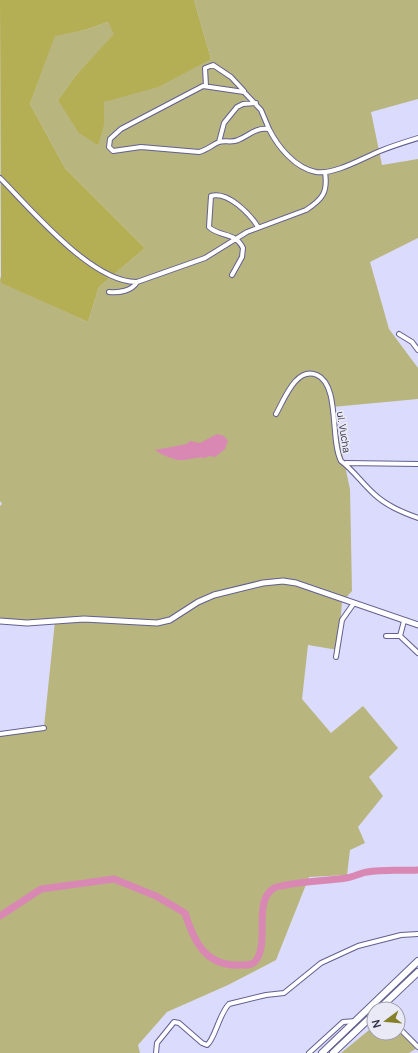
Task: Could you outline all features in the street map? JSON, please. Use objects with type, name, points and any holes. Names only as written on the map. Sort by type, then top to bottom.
[{"type":"main road","points":[[322,1053],[418,961]]},
{"type":"main road","points":[[387,1001],[418,972]]},
{"type":"main road","points":[[362,1015],[366,1018]]},
{"type":"main road","points":[[333,1053],[366,1022]]},
{"type":"street","points":[[206,86],[205,68],[213,65],[231,77],[256,103],[278,145],[293,159],[309,170],[325,172],[418,138]]},
{"type":"street","points":[[244,92],[206,86],[193,90],[121,129],[110,139],[109,147],[113,151],[141,147],[195,152],[208,149],[219,142],[235,141],[255,130],[269,129]]},
{"type":"street","points":[[219,142],[224,123],[237,107],[244,104],[256,103]]},
{"type":"street","points":[[0,178],[26,207],[84,258],[118,278],[137,282],[205,258],[235,238],[258,227],[295,215],[313,205],[324,193],[326,188],[325,172]]},
{"type":"street","points":[[232,275],[243,252],[242,245],[229,234],[209,227],[208,222],[212,207],[210,198],[212,195],[230,199],[246,212],[258,227]]},
{"type":"street","points":[[108,292],[126,290],[135,286],[137,282]]},
{"type":"street","points":[[399,334],[412,342],[418,350]]},
{"type":"street","name":"ul. Vucha","points":[[276,414],[293,385],[300,377],[311,374],[320,377],[329,390],[338,455],[341,461],[346,464],[366,486],[384,502],[418,518]]},
{"type":"street","points":[[346,464],[418,464]]},
{"type":"street","points":[[0,620],[27,623],[84,619],[156,623],[170,620],[198,602],[214,595],[273,581],[296,583],[418,625]]},
{"type":"street","points":[[336,657],[342,620],[354,603]]},
{"type":"street","points":[[400,636],[404,620]]},
{"type":"street","points":[[386,636],[400,636],[418,653]]},
{"type":"street","points":[[0,734],[44,728]]},
{"type":"street","points":[[156,1053],[157,1043],[174,1022],[179,1023],[202,1043],[207,1045],[210,1042],[216,1025],[229,1004],[266,995],[284,993],[321,963],[358,946],[401,935],[418,934]]},
{"type":"street","points":[[309,1053],[344,1022],[356,1021]]},
{"type":"street","points":[[406,1035],[418,1047]]},
{"type":"shaded area","points":[[0,0],[194,0],[211,59],[158,87],[104,102],[104,125],[98,145],[79,133],[58,100],[76,75],[114,34],[108,22],[85,30],[55,36],[30,104],[65,168],[145,248],[99,287],[88,322],[1,283]]},
{"type":"shaded area","points":[[194,0],[418,0],[418,99],[371,112],[382,165],[418,159],[418,238],[370,262],[389,329],[418,368],[418,399],[332,407],[350,489],[352,591],[344,600],[308,588],[342,602],[338,650],[308,645],[302,699],[331,733],[363,706],[398,748],[369,777],[383,796],[358,827],[365,843],[350,850],[347,875],[309,877],[276,960],[228,985],[167,1012],[138,1045],[140,1053],[0,1053],[0,733],[44,727],[55,621],[0,621],[0,506],[2,504],[0,501],[0,276],[2,283],[88,322],[99,287],[145,248],[65,168],[30,104],[55,35],[85,30],[108,22],[115,34],[76,75],[58,100],[104,125],[104,102],[211,59]]},
{"type":"shaded area","points":[[217,434],[224,436],[228,441],[225,449],[215,457],[209,456],[205,458],[179,460],[166,456],[155,450],[187,444],[190,441],[200,443]]},
{"type":"shaded area","points":[[366,1033],[366,1041],[406,1041],[406,1037],[417,1048],[409,1053],[341,1053]]},
{"type":"waterway","points":[[0,916],[41,889],[114,879],[156,896],[185,913],[197,943],[210,957],[229,965],[248,965],[256,961],[260,951],[262,942],[264,902],[268,894],[274,888],[278,886],[352,877],[373,871],[418,870]]}]
